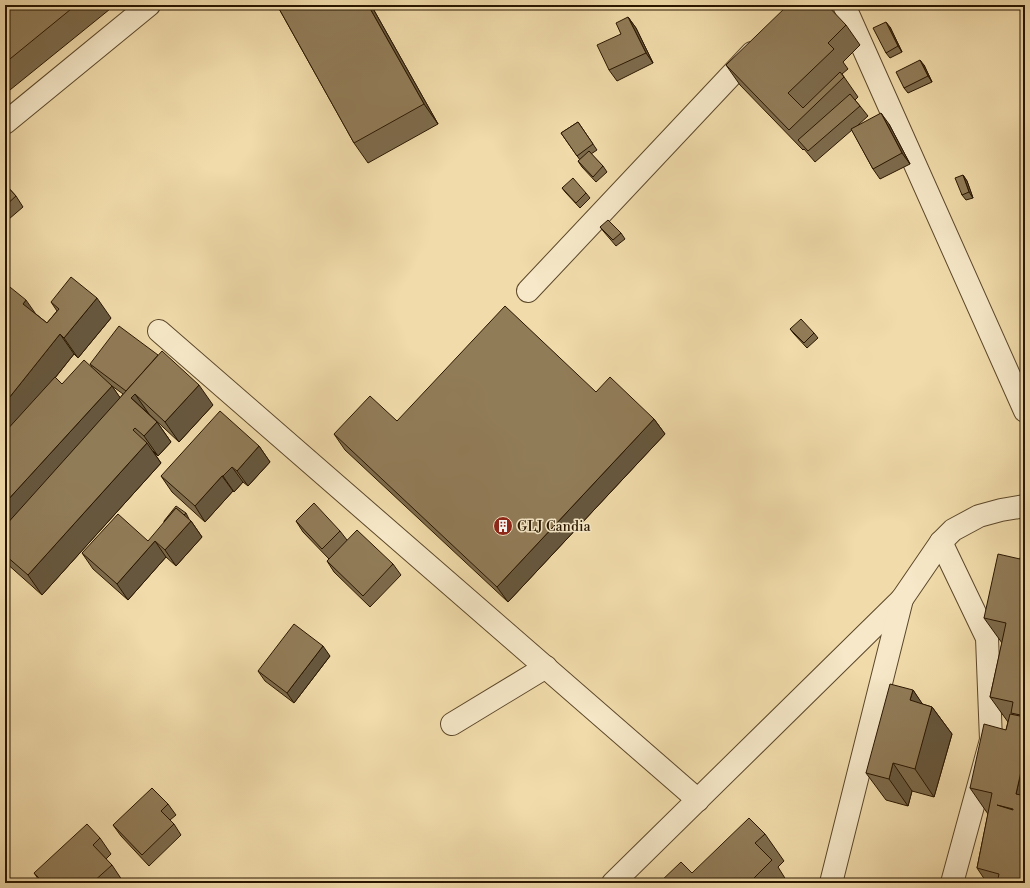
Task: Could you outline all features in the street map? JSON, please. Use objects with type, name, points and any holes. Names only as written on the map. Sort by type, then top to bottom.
[{"type":"street","points":[[5,123],[149,5]]},
{"type":"street","points":[[844,5],[1025,411]]},
{"type":"street","points":[[528,291],[765,39]]},
{"type":"street","points":[[160,331],[698,800]]},
{"type":"street","points":[[613,883],[902,599],[941,542],[953,530],[979,516],[1025,506]]},
{"type":"street","points":[[941,542],[987,638],[991,740],[952,883]]},
{"type":"street","points":[[831,883],[902,599]]},
{"type":"street","points":[[452,724],[546,668]]},
{"type":"building","points":[[5,5],[76,5],[5,63]]},
{"type":"building","points":[[277,5],[368,5],[424,104],[354,143]]},
{"type":"building","points":[[788,5],[800,5],[803,8],[807,5],[827,5],[846,25],[828,43],[834,49],[788,93],[803,108],[840,72],[844,77],[789,130],[726,65]]},
{"type":"building","points":[[628,17],[646,53],[609,70],[597,45],[621,34],[616,23]]},
{"type":"building","points":[[886,22],[898,46],[886,53],[873,28]]},
{"type":"building","points":[[920,60],[928,76],[904,88],[896,72]]},
{"type":"building","points":[[850,94],[860,106],[808,151],[798,140]]},
{"type":"building","points":[[881,113],[902,153],[873,169],[851,129]]},
{"type":"building","points":[[578,122],[593,144],[577,156],[561,133]]},
{"type":"building","points":[[589,151],[603,166],[593,177],[578,161]]},
{"type":"building","points":[[963,175],[969,192],[962,195],[955,178]]},
{"type":"building","points":[[573,178],[586,193],[576,203],[562,188]]},
{"type":"building","points":[[5,184],[16,196],[5,206]]},
{"type":"building","points":[[608,220],[621,233],[613,240],[600,227]]},
{"type":"building","points":[[71,277],[97,298],[64,338],[60,334],[5,403],[5,283],[26,300],[23,304],[47,323],[59,309],[51,302]]},
{"type":"building","name":"GLJ Candia","points":[[505,306],[596,392],[610,377],[654,419],[497,587],[334,434],[370,396],[397,421]]},
{"type":"building","points":[[801,319],[814,333],[804,343],[790,329]]},
{"type":"building","points":[[119,326],[158,355],[126,391],[90,364]]},
{"type":"building","points":[[162,351],[199,385],[165,422],[135,394],[131,398],[157,422],[144,436],[135,428],[133,430],[147,443],[28,575],[5,555],[5,526]]},
{"type":"building","points":[[84,360],[112,386],[5,503],[5,432],[55,377],[62,384]]},
{"type":"building","points":[[220,411],[259,446],[237,471],[232,467],[222,476],[195,506],[161,476]]},
{"type":"building","points":[[314,503],[340,531],[322,549],[296,521]]},
{"type":"building","points":[[176,506],[186,513],[184,515],[176,508],[164,522],[164,521]]},
{"type":"building","points":[[176,508],[191,521],[165,550],[155,541],[117,584],[82,553],[118,514],[148,541]]},
{"type":"building","points":[[357,530],[393,564],[363,596],[327,561]]},
{"type":"building","points":[[1024,543],[1025,716],[1011,713],[1013,702],[990,697],[1006,623],[984,618],[998,554],[1020,559]]},
{"type":"building","points":[[294,624],[323,646],[287,693],[258,671]]},
{"type":"building","points":[[890,684],[913,690],[910,700],[932,707],[915,769],[893,763],[889,779],[866,773]]},
{"type":"building","points":[[1010,714],[1025,717],[1025,754],[1016,794],[1025,796],[1025,863],[1021,883],[997,883],[999,874],[977,868],[992,793],[970,788],[984,724],[1006,730]]},
{"type":"building","points":[[152,788],[168,804],[161,811],[174,824],[142,855],[113,825]]},
{"type":"building","points":[[749,818],[765,834],[755,843],[772,860],[749,883],[659,883],[681,862],[692,873]]},
{"type":"building","points":[[87,824],[100,838],[93,845],[112,865],[92,883],[44,883],[34,873]]},
{"type":"place","name":"GLJ Candia","points":[[503,526]]}]
